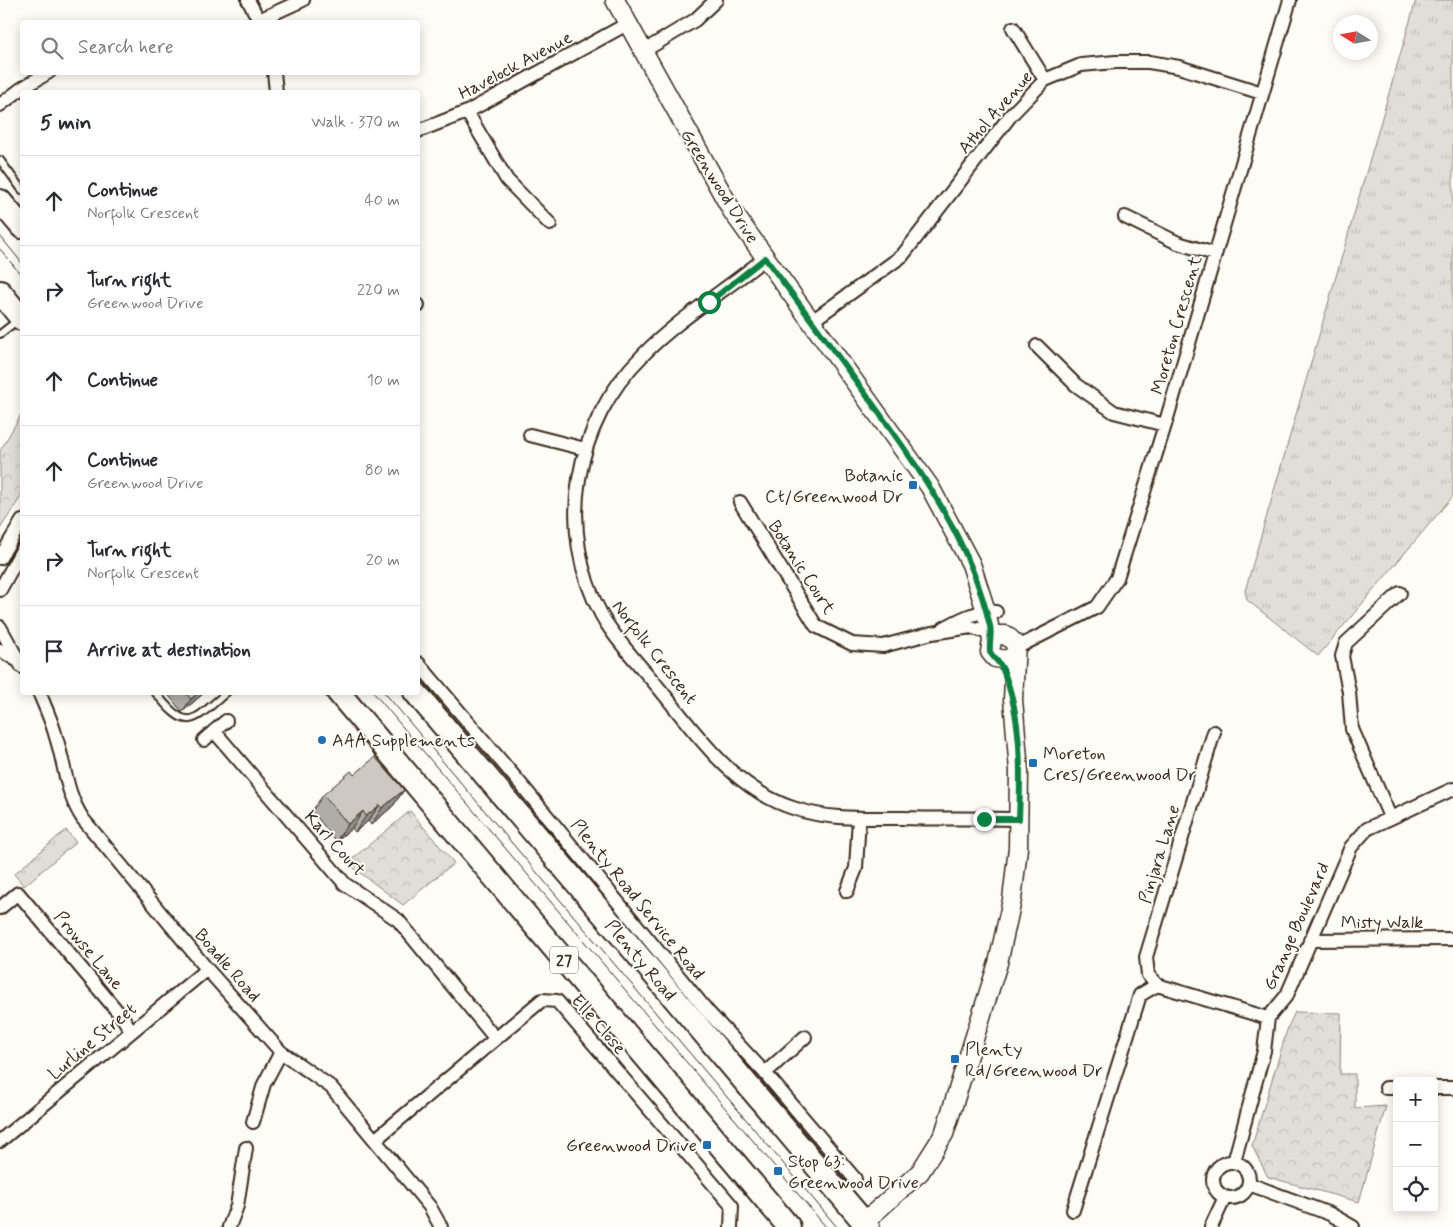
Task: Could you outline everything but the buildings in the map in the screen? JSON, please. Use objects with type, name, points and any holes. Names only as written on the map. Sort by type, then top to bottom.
[{"type":"highway","points":[[0,201],[20,226]]},
{"type":"highway","points":[[0,292],[20,316]]},
{"type":"highway","name":"Plenty Road","points":[[423,691],[863,1225]]},
{"type":"highway","name":"27","points":[[341,695],[789,1227]]},
{"type":"street","points":[[248,0],[259,20]]},
{"type":"street","points":[[262,20],[303,0]]},
{"type":"street","name":"Greenwood Drive","points":[[615,0],[642,52],[732,211],[930,487],[987,590],[991,611],[1004,644],[1013,699],[1019,770],[1019,819],[1015,876],[1005,933],[950,1122],[934,1153],[920,1172],[863,1225]]},
{"type":"street","points":[[642,52],[695,20],[716,0]]},
{"type":"street","name":"Moreton Crescent","points":[[1004,644],[1052,630],[1097,607],[1117,578],[1165,425],[1290,0]]},
{"type":"street","name":"Havelock Avenue","points":[[420,130],[467,112],[627,24]]},
{"type":"street","points":[[1013,28],[1044,80]]},
{"type":"street","name":"Athol Avenue","points":[[812,321],[902,256],[1011,115],[1044,80],[1081,65],[1148,62],[1179,67],[1262,93]]},
{"type":"street","points":[[0,105],[20,89],[44,75]]},
{"type":"street","points":[[274,75],[276,90]]},
{"type":"street","points":[[467,112],[507,180],[550,224]]},
{"type":"street","points":[[1125,217],[1178,243],[1214,254]]},
{"type":"street","name":"Norfolk Crescent","points":[[765,258],[660,339],[630,368],[602,409],[585,449],[576,504],[580,551],[592,595],[613,632],[712,751],[744,783],[758,793],[792,808],[820,815],[859,818],[1019,819]]},
{"type":"street","points":[[1037,346],[1076,385],[1114,412],[1165,425]]},
{"type":"street","points":[[530,435],[585,449]]},
{"type":"street","name":"Botanic Court","points":[[740,502],[816,626],[852,644],[883,646],[932,633],[971,627],[1004,644]]},
{"type":"street","points":[[0,558],[20,525]]},
{"type":"street","points":[[0,590],[20,554]]},
{"type":"street","points":[[1390,817],[1352,729],[1349,692],[1342,656],[1346,643],[1400,593]]},
{"type":"street","name":"Botanic Court","points":[[932,633],[971,614],[991,611]]},
{"type":"street","points":[[0,627],[6,634],[20,664]]},
{"type":"street","points":[[0,650],[20,664]]},
{"type":"street","name":"Plenty Road Service Road","points":[[420,674],[423,691],[524,788],[708,1013],[765,1073],[855,1179]]},
{"type":"street","name":"Boadle Road","points":[[40,695],[57,737],[68,788],[74,806],[207,968],[281,1052],[331,1088],[376,1139],[430,1207],[441,1227]]},
{"type":"street","name":"Karl Court","points":[[226,721],[209,736],[345,884],[398,920],[495,1038]]},
{"type":"street","name":"Pinjara Lane","points":[[1157,985],[1148,975],[1146,957],[1214,732]]},
{"type":"street","name":"Grange Boulevard","points":[[1268,1018],[1287,995],[1351,846],[1367,829],[1453,789]]},
{"type":"street","points":[[847,891],[856,868],[859,818]]},
{"type":"street","name":"Prowse Lane","points":[[0,908],[18,893],[123,1018],[131,1031]]},
{"type":"street","name":"Misty Walk","points":[[1310,940],[1453,939]]},
{"type":"street","name":"Lurline Street","points":[[0,1141],[207,968]]},
{"type":"street","points":[[1073,1210],[1140,995],[1157,985],[1268,1018],[1264,1051],[1234,1162]]},
{"type":"street","name":"Elle Close","points":[[376,1139],[542,1000],[557,1001],[732,1206],[731,1227]]},
{"type":"street","points":[[765,1073],[806,1037]]},
{"type":"street","points":[[253,1122],[264,1084],[281,1052]]},
{"type":"street","points":[[1438,1088],[1453,1088]]},
{"type":"street","points":[[815,1165],[818,1135]]},
{"type":"street","points":[[229,1227],[237,1206],[246,1148]]},
{"type":"street","points":[[1234,1162],[1245,1168],[1248,1174],[1248,1184],[1242,1195],[1236,1198],[1225,1198],[1215,1190],[1213,1175],[1220,1165],[1234,1162]]},
{"type":"street","points":[[1248,1184],[1330,1214],[1353,1227]]},
{"type":"street","points":[[1211,1227],[1225,1198]]},
{"type":"lane","points":[[0,160],[20,187]]},
{"type":"lane","points":[[0,334],[20,319]]},
{"type":"lane","points":[[158,695],[175,715],[188,720],[198,716],[223,695]]},
{"type":"green space","points":[[1416,0],[1453,0],[1453,496],[1318,656],[1247,600],[1245,591]]},
{"type":"green space","points":[[20,416],[20,498],[0,529],[0,451]]},
{"type":"green space","points":[[410,811],[454,863],[403,905],[347,863]]},
{"type":"green space","points":[[66,830],[76,842],[24,886],[14,874]]},
{"type":"green space","points":[[1295,1012],[1341,1013],[1340,1074],[1355,1074],[1355,1108],[1386,1106],[1359,1202],[1268,1177],[1252,1146],[1288,1027]]},
{"type":"tram line","points":[[0,236],[20,261]]},
{"type":"tram line","points":[[0,249],[20,274]]},
{"type":"tram line","points":[[376,695],[826,1227]]},
{"type":"tram line","points":[[387,695],[837,1227]]},
{"type":"place","name":"Botanic Ct/Greenwood Dr","points":[[913,485]]},
{"type":"place","name":"AAA Supplements","points":[[322,740]]},
{"type":"place","name":"Moreton Cres/Greenwood Dr","points":[[1033,763]]},
{"type":"place","name":"Plenty Rd/Greenwood Dr","points":[[955,1059]]},
{"type":"place","name":"Greenwood Drive","points":[[707,1145]]},
{"type":"place","name":"Stop 63: Greenwood Drive","points":[[778,1171]]},
{"type":"route","points":[[709,302],[765,258],[908,453],[954,528],[971,564],[986,611],[992,640],[990,652],[999,660],[1013,699],[1017,734],[1019,819],[984,819]]}]
